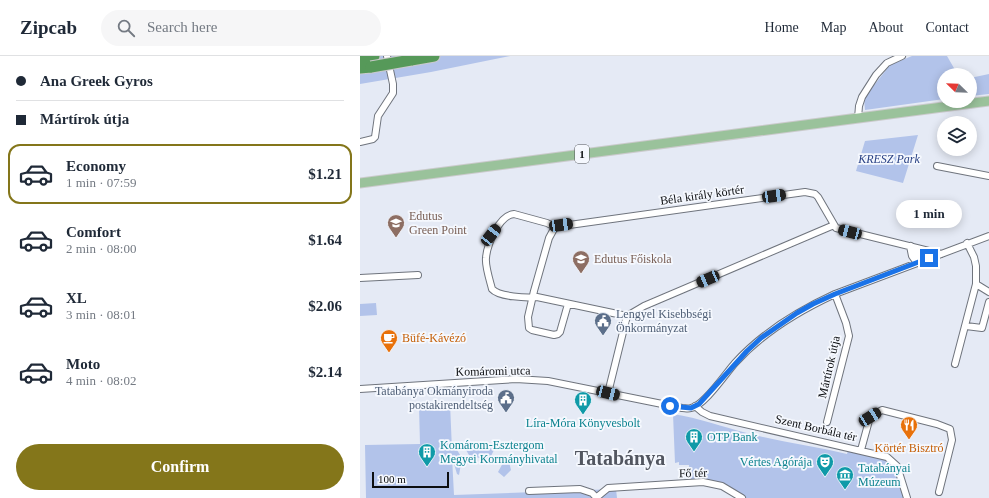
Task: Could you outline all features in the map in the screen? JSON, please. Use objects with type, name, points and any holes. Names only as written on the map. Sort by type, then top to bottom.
[{"type":"highway","points":[[367,61],[411,60],[434,56]]},
{"type":"main road","name":"1","points":[[360,183],[989,101]]},
{"type":"street","points":[[360,142],[373,139],[375,137],[378,116],[393,93],[393,84],[387,56]]},
{"type":"street","points":[[858,118],[859,106],[862,97],[876,75],[887,63],[902,56]]},
{"type":"street","points":[[937,166],[989,176]]},
{"type":"street","name":"Béla király körtér","points":[[627,316],[537,297],[498,293],[492,289],[485,259],[491,235],[506,216],[510,214],[540,221],[555,227],[805,192],[815,194],[818,197],[834,225]]},
{"type":"street","points":[[608,393],[627,316],[644,306],[834,225],[836,228],[941,254]]},
{"type":"street","points":[[555,227],[549,238],[533,297],[528,318],[529,328],[554,335],[558,334],[560,332],[568,304]]},
{"type":"street","points":[[695,406],[709,394],[734,363],[761,338],[797,313],[835,294],[989,236]]},
{"type":"street","points":[[956,364],[976,284],[976,266],[968,243]]},
{"type":"street","points":[[910,246],[915,249],[918,256],[917,263]]},
{"type":"street","points":[[362,278],[418,275]]},
{"type":"street","points":[[976,284],[989,292]]},
{"type":"street","name":"Mártírok útja","points":[[827,422],[848,344],[848,330],[835,294]]},
{"type":"street","points":[[966,326],[982,328],[989,302]]},
{"type":"street","name":"Komáromi utca","points":[[360,389],[516,379],[548,381],[682,408],[691,408],[695,406]]},
{"type":"street","name":"Szent Borbála tér","points":[[695,406],[710,416],[887,457],[897,466],[907,498]]},
{"type":"street","points":[[861,450],[870,417],[882,410],[950,428],[952,440],[939,492]]},
{"type":"street","name":"Fő tér","points":[[529,491],[580,489],[587,490],[597,498],[608,488],[695,482],[722,486],[742,498]]},
{"type":"green space","points":[[360,56],[510,56],[431,72],[360,84]]},
{"type":"green space","points":[[912,56],[947,56],[954,68],[937,68],[937,100],[865,110],[864,98],[890,65]]},
{"type":"green space","points":[[989,74],[989,94],[977,95],[977,77]]},
{"type":"green space","name":"KRESZ Park","points":[[918,135],[903,183],[856,171],[865,141]]},
{"type":"green space","points":[[376,303],[377,315],[360,316],[360,304]]},
{"type":"green space","points":[[450,403],[452,450],[457,450],[462,458],[459,475],[457,474],[452,457],[454,495],[616,489],[617,498],[366,498],[365,445],[420,444],[419,406]]},
{"type":"green space","points":[[673,414],[772,439],[847,454],[849,447],[892,460],[907,498],[742,498],[722,486],[690,483],[689,465],[679,465],[679,462],[675,463]]},
{"type":"green space","points":[[495,448],[490,458],[483,459],[469,455],[466,450]]},
{"type":"green space","points":[[504,461],[509,462],[511,470],[504,477],[498,472]]},
{"type":"place","name":"Edutus Green Point","points":[[396,238]]},
{"type":"place","name":"Edutus Főiskola","points":[[581,274]]},
{"type":"place","name":"Lengyel Kisebbségi Önkormányzat","points":[[603,336]]},
{"type":"place","name":"Büfé-Kávézó","points":[[389,353]]},
{"type":"place","name":"Tatabánya Okmányiroda postakirendeltség","points":[[506,413]]},
{"type":"place","name":"Líra-Móra Könyvesbolt","points":[[583,415]]},
{"type":"place","name":"Körtér Bisztró","points":[[909,440]]},
{"type":"place","name":"OTP Bank","points":[[694,452]]},
{"type":"place","name":"Komárom-Esztergom Megyei Kormányhivatal","points":[[427,467]]},
{"type":"place","name":"Vértes Agórája","points":[[825,477]]},
{"type":"place","name":"Tatabányai Múzeum","points":[[845,490]]},
{"type":"district","name":"Tatabánya","points":[[620,458]]},
{"type":"route","points":[[670,406],[691,408],[699,404],[734,363],[761,338],[797,313],[835,294],[929,258]]}]
